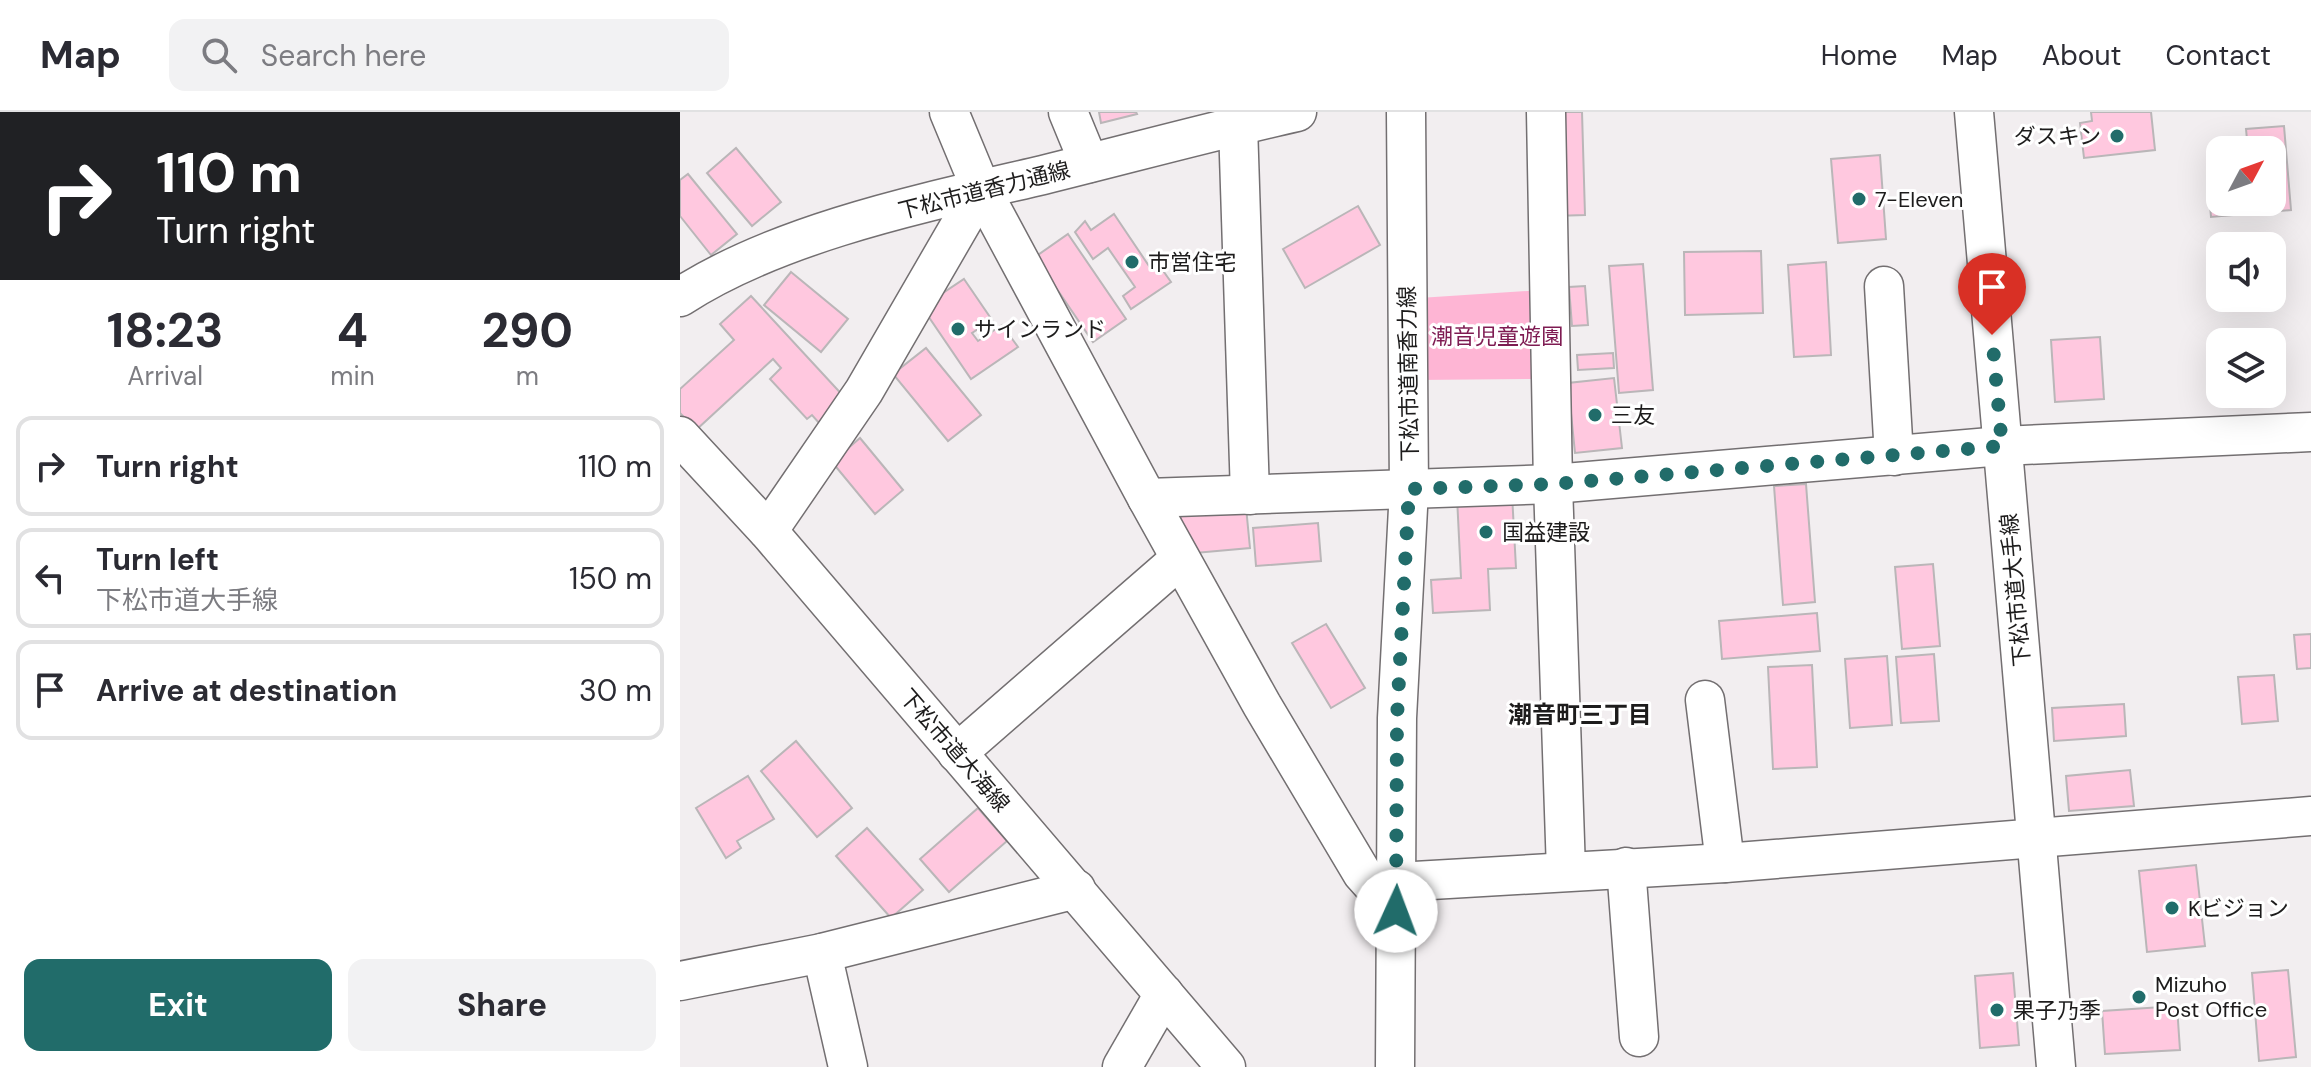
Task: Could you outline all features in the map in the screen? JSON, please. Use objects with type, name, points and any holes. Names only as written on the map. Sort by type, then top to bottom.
[{"type":"street","points":[[949,112],[981,189],[1262,705],[1362,873],[1397,896],[1566,871],[1725,863],[2311,816]]},
{"type":"street","points":[[1068,112],[1089,163]]},
{"type":"street","name":"下松市道南香力線","points":[[1395,1067],[1397,718],[1409,489],[1406,112]]},
{"type":"street","points":[[1546,112],[1553,484],[1566,871]]},
{"type":"street","name":"下松市道大手線","points":[[1974,112],[2056,1067]]},
{"type":"street","points":[[1250,495],[1268,117]]},
{"type":"street","name":"下松市道香力通線","points":[[680,297],[741,263],[840,227],[1268,117]]},
{"type":"street","points":[[768,531],[864,391],[981,189]]},
{"type":"street","points":[[1884,286],[1894,456]]},
{"type":"street","points":[[1147,498],[1553,484],[2002,446],[2311,432]]},
{"type":"street","name":"下松市道大海線","points":[[680,436],[768,531],[1226,1067]]},
{"type":"street","points":[[957,753],[1180,559]]},
{"type":"street","points":[[1705,700],[1725,863]]},
{"type":"street","points":[[1626,867],[1639,1037]]},
{"type":"street","points":[[680,981],[822,953],[1076,889]]},
{"type":"street","points":[[822,953],[848,1067]]},
{"type":"street","points":[[1122,1067],[1164,994]]},
{"type":"green space","name":"潮音児童遊園","points":[[1542,290],[1539,379],[1416,380],[1419,298]]},
{"type":"building","points":[[1099,112],[1136,112],[1137,114],[1101,123]]},
{"type":"building","points":[[1551,112],[1582,112],[1585,215],[1554,216]]},
{"type":"building","name":"ダスキン","points":[[2091,112],[2151,112],[2155,150],[2084,158],[2080,123],[2092,121]]},
{"type":"building","points":[[2284,126],[2285,136],[2247,136],[2246,129]]},
{"type":"building","points":[[736,148],[781,202],[752,226],[707,173]]},
{"type":"building","points":[[2286,150],[2291,210],[2286,210]]},
{"type":"building","name":"7-Eleven","points":[[1880,155],[1886,239],[1838,243],[1831,159]]},
{"type":"building","points":[[688,174],[737,234],[711,255],[680,216],[680,180]]},
{"type":"building","points":[[1358,206],[1380,245],[1305,288],[1283,249]]},
{"type":"building","name":"市営住宅","points":[[1114,214],[1151,269],[1159,265],[1171,282],[1131,309],[1123,296],[1135,287],[1108,248],[1093,259],[1075,232],[1085,221],[1091,230]]},
{"type":"building","points":[[1068,234],[1126,319],[1093,342],[1035,257]]},
{"type":"building","points":[[1761,251],[1763,313],[1685,315],[1684,252]]},
{"type":"building","points":[[1826,262],[1831,355],[1794,357],[1788,265]]},
{"type":"building","points":[[1643,264],[1653,390],[1619,393],[1609,266]]},
{"type":"building","points":[[791,272],[848,319],[821,352],[764,305]]},
{"type":"building","name":"サインランド","points":[[964,279],[992,320],[972,333],[978,341],[1002,325],[1018,347],[971,379],[922,307]]},
{"type":"building","points":[[1585,286],[1588,325],[1572,326],[1569,287]]},
{"type":"building","points":[[751,296],[847,400],[820,424],[812,415],[807,419],[770,379],[781,368],[773,359],[696,430],[680,413],[680,389],[734,340],[720,324]]},
{"type":"building","points":[[2100,337],[2104,399],[2055,402],[2051,340]]},
{"type":"building","points":[[926,348],[981,415],[948,441],[893,374]]},
{"type":"building","points":[[1613,353],[1614,368],[1578,370],[1577,355]]},
{"type":"building","name":"三友","points":[[1614,378],[1622,448],[1575,453],[1568,383]]},
{"type":"building","points":[[860,438],[903,490],[875,514],[832,462]]},
{"type":"building","points":[[1806,484],[1815,602],[1783,605],[1774,486]]},
{"type":"building","name":"国益建設","points":[[1512,494],[1516,568],[1488,569],[1490,610],[1433,613],[1431,580],[1461,578],[1457,497]]},
{"type":"building","points":[[1246,507],[1250,548],[1184,554],[1180,512]]},
{"type":"building","points":[[1318,523],[1321,561],[1256,566],[1253,528]]},
{"type":"building","points":[[1933,564],[1940,646],[1902,649],[1895,567]]},
{"type":"building","points":[[1817,613],[1820,651],[1722,659],[1719,621]]},
{"type":"building","points":[[1326,624],[1365,688],[1331,708],[1292,643]]},
{"type":"building","points":[[2311,634],[2311,668],[2297,669],[2294,635]]},
{"type":"building","points":[[1934,654],[1939,721],[1901,723],[1896,657]]},
{"type":"building","points":[[1887,656],[1892,725],[1850,728],[1845,659]]},
{"type":"building","points":[[1812,665],[1817,767],[1773,769],[1768,667]]},
{"type":"building","points":[[2274,675],[2278,721],[2242,724],[2238,677]]},
{"type":"building","points":[[2124,704],[2126,736],[2054,741],[2052,708]]},
{"type":"building","points":[[796,741],[852,808],[817,837],[761,771]]},
{"type":"building","points":[[2130,770],[2134,806],[2069,811],[2066,776]]},
{"type":"building","points":[[748,776],[774,819],[737,841],[741,848],[726,858],[696,808]]},
{"type":"building","points":[[978,808],[1007,841],[949,892],[920,859]]},
{"type":"building","points":[[867,828],[923,890],[891,918],[836,856]]},
{"type":"building","name":"Kビジョン","points":[[2196,865],[2205,946],[2147,952],[2139,871]]},
{"type":"building","points":[[2288,970],[2296,1057],[2259,1061],[2252,973]]},
{"type":"building","name":"果子乃季","points":[[2013,973],[2019,1045],[1980,1048],[1975,976]]},
{"type":"building","points":[[2177,1006],[2180,1050],[2105,1054],[2102,1011]]},
{"type":"place","name":"ダスキン","points":[[2117,136]]},
{"type":"place","name":"7-Eleven","points":[[1859,199]]},
{"type":"place","name":"市営住宅","points":[[1132,262]]},
{"type":"place","name":"サインランド","points":[[958,329]]},
{"type":"place","name":"三友","points":[[1595,415]]},
{"type":"place","name":"国益建設","points":[[1486,532]]},
{"type":"place","name":"Kビジョン","points":[[2172,908]]},
{"type":"place","name":"Mizuho Post Office","points":[[2139,997]]},
{"type":"place","name":"果子乃季","points":[[1997,1010]]},
{"type":"district","name":"潮音町三丁目","points":[[1580,715]]},
{"type":"route","points":[[1396,911],[1397,718],[1409,489],[1553,484],[2002,446],[1992,335]]}]
